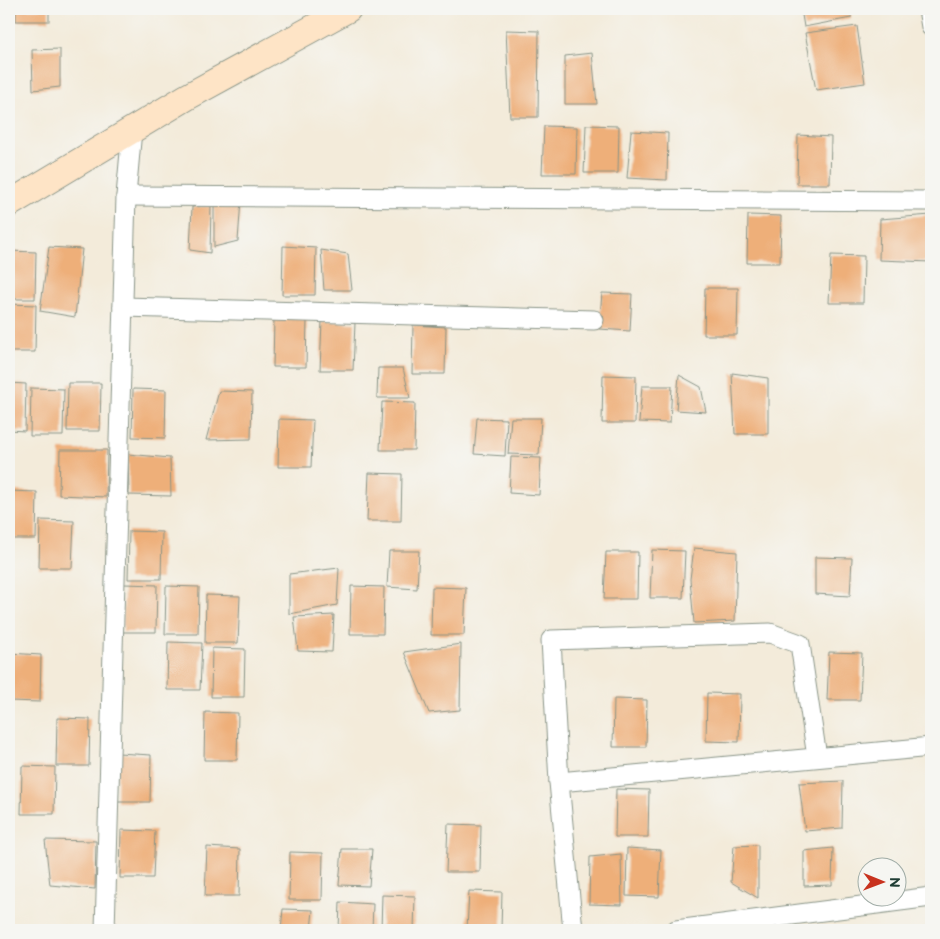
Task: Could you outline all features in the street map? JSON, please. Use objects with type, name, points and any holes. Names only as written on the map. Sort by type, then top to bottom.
[{"type":"street","points":[[9,204],[187,97],[348,9]]},
{"type":"street","points":[[928,9],[931,27]]},
{"type":"street","points":[[104,930],[126,196],[132,130]]},
{"type":"street","points":[[126,196],[402,196],[931,201]]},
{"type":"street","points":[[123,308],[594,320]]},
{"type":"street","points":[[572,930],[559,782],[551,640],[770,633],[800,644],[817,757]]},
{"type":"street","points":[[559,782],[931,747]]},
{"type":"street","points":[[676,930],[931,897]]},
{"type":"building","points":[[16,9],[49,9],[49,21],[16,21]]},
{"type":"building","points":[[801,9],[851,9],[851,18],[804,27]]},
{"type":"building","points":[[857,26],[865,83],[816,90],[805,33]]},
{"type":"building","points":[[506,30],[539,31],[538,117],[510,117]]},
{"type":"building","points":[[60,49],[60,87],[33,90],[32,50]]},
{"type":"building","points":[[592,53],[597,104],[565,104],[565,56]]},
{"type":"building","points":[[586,125],[619,126],[618,173],[584,173]]},
{"type":"building","points":[[544,126],[577,127],[576,174],[542,174]]},
{"type":"building","points":[[631,131],[668,133],[667,180],[627,178]]},
{"type":"building","points":[[798,135],[831,137],[830,184],[797,184]]},
{"type":"building","points":[[241,200],[238,241],[214,247],[214,201]]},
{"type":"building","points":[[211,206],[210,253],[190,250],[192,207]]},
{"type":"building","points":[[748,215],[781,216],[780,263],[747,263]]},
{"type":"building","points":[[931,215],[931,262],[879,260],[880,219]]},
{"type":"building","points":[[283,246],[316,248],[315,295],[282,295]]},
{"type":"building","points":[[49,247],[82,249],[75,317],[40,311]]},
{"type":"building","points":[[321,250],[348,254],[352,290],[324,290]]},
{"type":"building","points":[[9,251],[36,252],[35,299],[9,299]]},
{"type":"building","points":[[831,255],[864,256],[863,303],[829,303]]},
{"type":"building","points":[[705,288],[738,288],[737,335],[704,335]]},
{"type":"building","points":[[602,293],[632,294],[630,331],[599,329]]},
{"type":"building","points":[[9,304],[36,305],[35,352],[9,352]]},
{"type":"building","points":[[274,318],[307,319],[306,367],[273,367]]},
{"type":"building","points":[[322,321],[355,323],[353,370],[320,370]]},
{"type":"building","points":[[413,325],[446,327],[445,374],[412,374]]},
{"type":"building","points":[[378,368],[403,368],[410,398],[377,398]]},
{"type":"building","points":[[732,373],[768,378],[768,434],[735,434]]},
{"type":"building","points":[[603,375],[636,376],[635,423],[602,423]]},
{"type":"building","points":[[679,375],[701,387],[706,412],[676,410]]},
{"type":"building","points":[[9,383],[26,384],[25,431],[9,430]]},
{"type":"building","points":[[68,383],[101,383],[100,431],[67,431]]},
{"type":"building","points":[[642,386],[672,386],[670,423],[639,422]]},
{"type":"building","points":[[31,388],[64,389],[63,436],[30,436]]},
{"type":"building","points":[[133,389],[166,390],[165,438],[132,437]]},
{"type":"building","points":[[219,391],[252,392],[251,439],[206,440]]},
{"type":"building","points":[[382,402],[415,403],[414,450],[380,450]]},
{"type":"building","points":[[477,418],[507,419],[505,456],[474,454]]},
{"type":"building","points":[[511,418],[541,418],[539,455],[508,454]]},
{"type":"building","points":[[279,419],[313,420],[311,467],[278,467]]},
{"type":"building","points":[[60,450],[107,450],[106,497],[59,495]]},
{"type":"building","points":[[128,454],[170,458],[171,496],[129,495]]},
{"type":"building","points":[[511,457],[541,458],[539,495],[509,493]]},
{"type":"building","points":[[369,473],[402,474],[401,521],[367,521]]},
{"type":"building","points":[[9,491],[37,492],[36,539],[9,539]]},
{"type":"building","points":[[40,520],[74,521],[72,568],[39,568]]},
{"type":"building","points":[[129,531],[162,532],[161,579],[128,579]]},
{"type":"building","points":[[694,548],[737,552],[735,621],[694,623],[690,579]]},
{"type":"building","points":[[652,550],[685,551],[683,598],[650,598]]},
{"type":"building","points":[[389,551],[419,551],[417,589],[387,587]]},
{"type":"building","points":[[606,552],[638,552],[637,599],[604,599]]},
{"type":"building","points":[[815,557],[852,558],[850,596],[815,594]]},
{"type":"building","points":[[339,568],[337,605],[289,614],[289,574]]},
{"type":"building","points":[[124,584],[157,585],[156,632],[123,632]]},
{"type":"building","points":[[166,586],[199,587],[198,634],[165,634]]},
{"type":"building","points":[[351,586],[384,587],[383,634],[350,634]]},
{"type":"building","points":[[432,587],[466,588],[464,635],[431,635]]},
{"type":"building","points":[[206,595],[240,596],[238,643],[205,643]]},
{"type":"building","points":[[334,615],[332,652],[298,651],[294,617]]},
{"type":"building","points":[[168,642],[202,643],[200,690],[167,690]]},
{"type":"building","points":[[461,644],[460,710],[429,713],[404,652]]},
{"type":"building","points":[[212,648],[245,649],[244,697],[211,697]]},
{"type":"building","points":[[829,652],[862,653],[860,700],[827,700]]},
{"type":"building","points":[[9,653],[41,655],[40,702],[9,701]]},
{"type":"building","points":[[707,693],[740,694],[739,742],[706,741]]},
{"type":"building","points":[[614,699],[647,700],[646,747],[613,747]]},
{"type":"building","points":[[205,712],[238,713],[237,760],[204,760]]},
{"type":"building","points":[[57,718],[90,719],[89,766],[56,766]]},
{"type":"building","points":[[118,753],[151,755],[150,802],[117,802]]},
{"type":"building","points":[[22,766],[55,767],[54,814],[21,814]]},
{"type":"building","points":[[843,781],[842,828],[805,831],[799,783]]},
{"type":"building","points":[[616,789],[649,790],[648,837],[615,837]]},
{"type":"building","points":[[448,824],[481,825],[480,872],[446,872]]},
{"type":"building","points":[[121,830],[155,831],[153,878],[120,878]]},
{"type":"building","points":[[45,840],[96,841],[95,889],[50,885]]},
{"type":"building","points":[[758,845],[758,898],[731,882],[734,846]]},
{"type":"building","points":[[207,847],[240,849],[239,896],[205,896]]},
{"type":"building","points":[[627,848],[661,850],[659,897],[626,896]]},
{"type":"building","points":[[833,848],[832,885],[804,886],[804,851]]},
{"type":"building","points":[[342,849],[372,849],[369,886],[339,885]]},
{"type":"building","points":[[290,852],[323,853],[322,900],[289,900]]},
{"type":"building","points":[[621,854],[622,905],[589,904],[590,857]]},
{"type":"building","points":[[469,891],[502,892],[501,930],[467,930]]},
{"type":"building","points":[[382,895],[415,896],[414,930],[381,930]]},
{"type":"building","points":[[340,902],[373,904],[372,930],[339,930]]},
{"type":"building","points":[[283,909],[313,910],[311,930],[281,930]]}]
